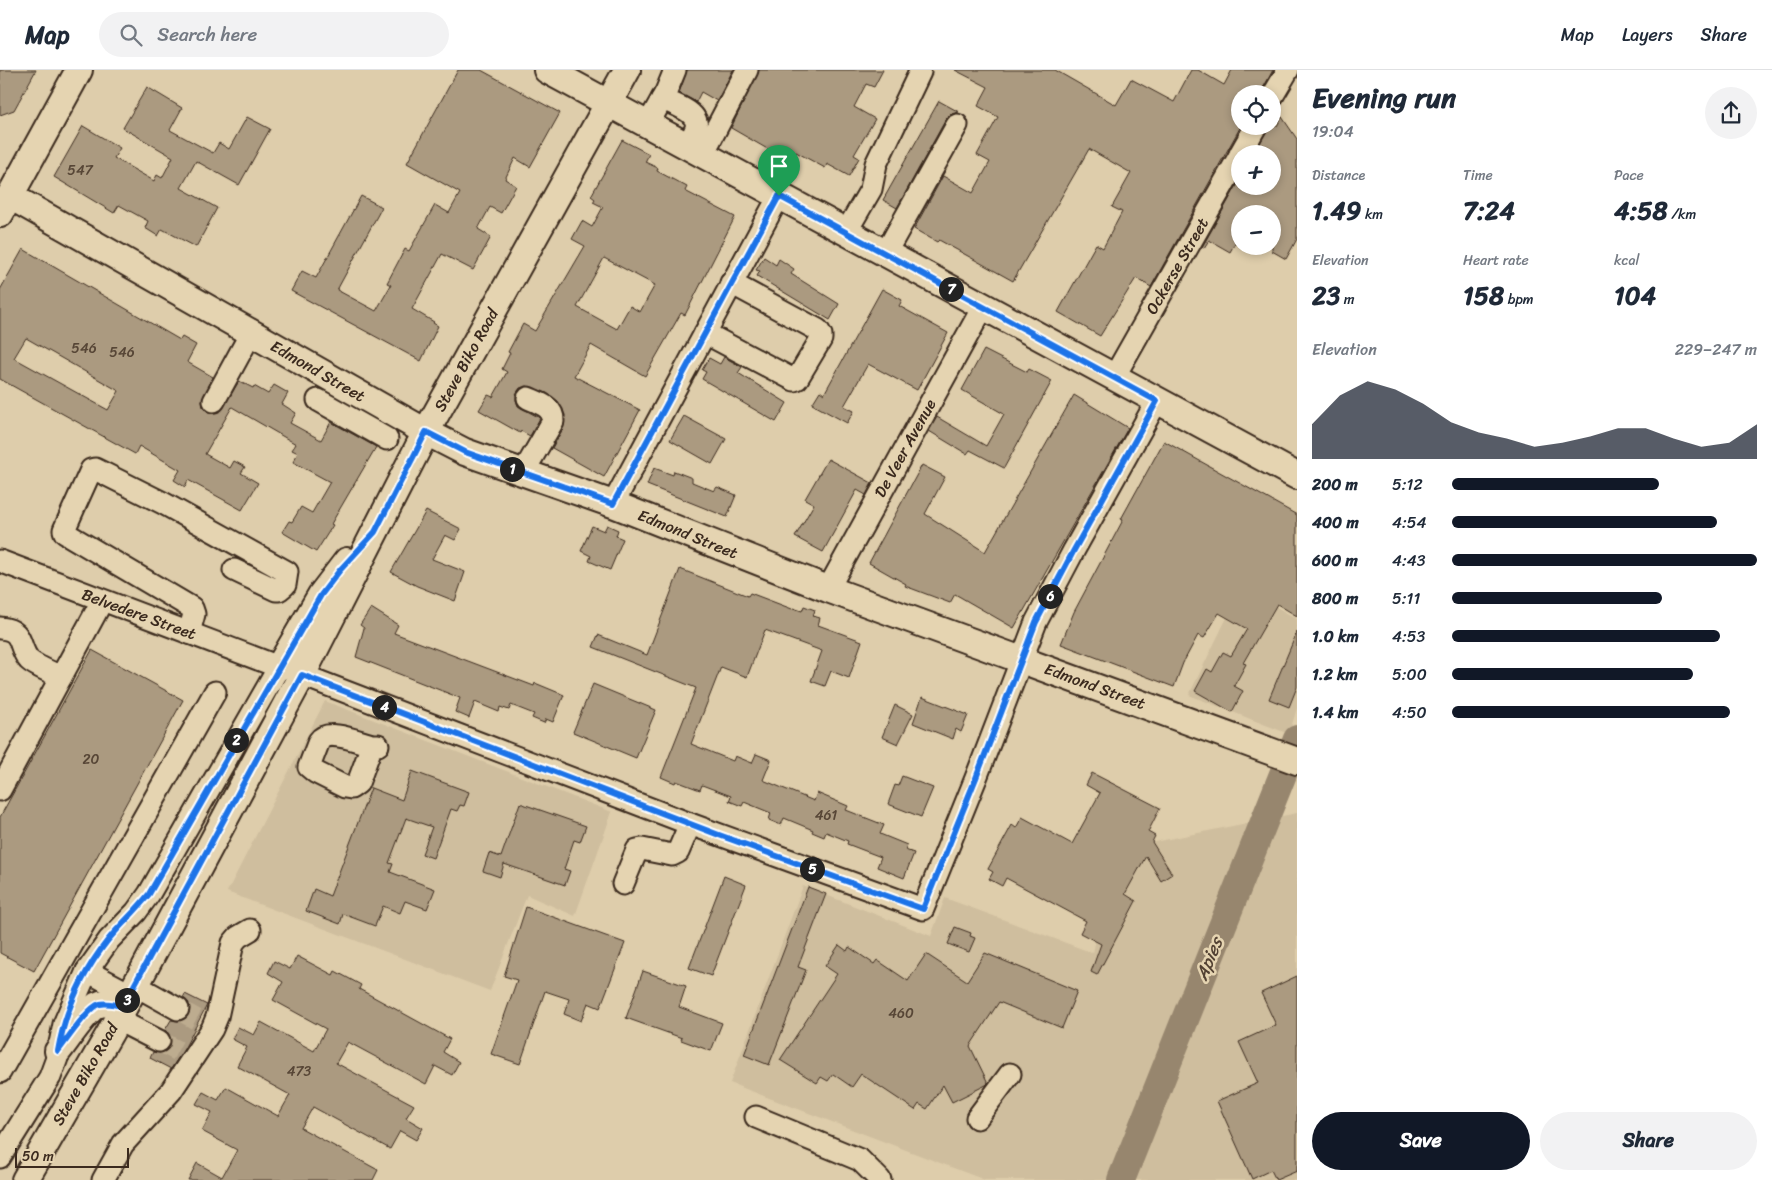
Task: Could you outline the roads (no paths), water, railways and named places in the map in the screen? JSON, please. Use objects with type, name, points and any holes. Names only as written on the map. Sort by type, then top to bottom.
[{"type":"main road","points":[[3,200],[79,70]]},
{"type":"main road","points":[[547,70],[1297,476]]},
{"type":"main road","name":"Steve Biko Road","points":[[31,1176],[126,1001],[290,671],[375,532],[426,432],[627,70]]},
{"type":"main road","name":"Edmond Street","points":[[3,200],[251,333],[361,410],[426,432],[465,452],[613,504],[828,589],[1022,658],[1297,761]]},
{"type":"main road","points":[[58,1051],[90,1009],[100,1003],[126,1001]]},
{"type":"street","points":[[695,150],[747,70]]},
{"type":"street","points":[[1279,85],[1288,70]]},
{"type":"street","points":[[648,124],[662,99],[670,72]]},
{"type":"street","points":[[846,232],[871,189],[876,164],[920,72]]},
{"type":"street","points":[[662,99],[690,114],[696,122],[695,150]]},
{"type":"street","points":[[885,254],[957,125]]},
{"type":"street","name":"Ockerse Street","points":[[1114,377],[1231,170]]},
{"type":"street","points":[[613,504],[779,196]]},
{"type":"street","points":[[705,333],[794,380],[821,339],[818,330],[732,283]]},
{"type":"street","name":"De Veer Avenue","points":[[828,589],[983,307]]},
{"type":"street","points":[[214,401],[251,333]]},
{"type":"street","points":[[523,472],[553,421],[554,414],[551,410],[528,398]]},
{"type":"street","points":[[318,400],[361,410],[387,438]]},
{"type":"street","points":[[1022,658],[1036,622],[1157,401]]},
{"type":"street","points":[[189,633],[194,614],[192,608],[65,533],[64,530],[92,470],[95,469],[163,503],[286,572],[285,585],[276,590],[234,570]]},
{"type":"street","name":"Belvedere Street","points":[[0,561],[690,824],[923,909],[1022,658]]},
{"type":"street","points":[[0,790],[102,601]]},
{"type":"street","points":[[0,628],[8,629],[19,635],[30,660],[61,677]]},
{"type":"street","points":[[0,1157],[50,1077],[64,1024],[87,971],[109,940],[136,912],[149,894],[290,671]]},
{"type":"street","points":[[0,1072],[215,692]]},
{"type":"street","points":[[623,884],[637,850],[642,849],[672,855],[678,852],[690,824]]},
{"type":"street","points":[[103,1180],[123,1144],[171,1091],[205,1025],[217,1017],[233,944],[238,937],[250,930]]},
{"type":"street","points":[[87,971],[126,1001],[159,1041]]},
{"type":"street","points":[[126,1001],[178,1009]]},
{"type":"street","points":[[977,1118],[1010,1074]]},
{"type":"street","points":[[756,1118],[860,1160],[880,1180]]},
{"type":"waterway","name":"Apies","points":[[1121,1180],[1297,739]]},
{"type":"tunnel","points":[[178,1009],[199,1021]]},
{"type":"tunnel","points":[[159,1041],[182,1053]]}]
